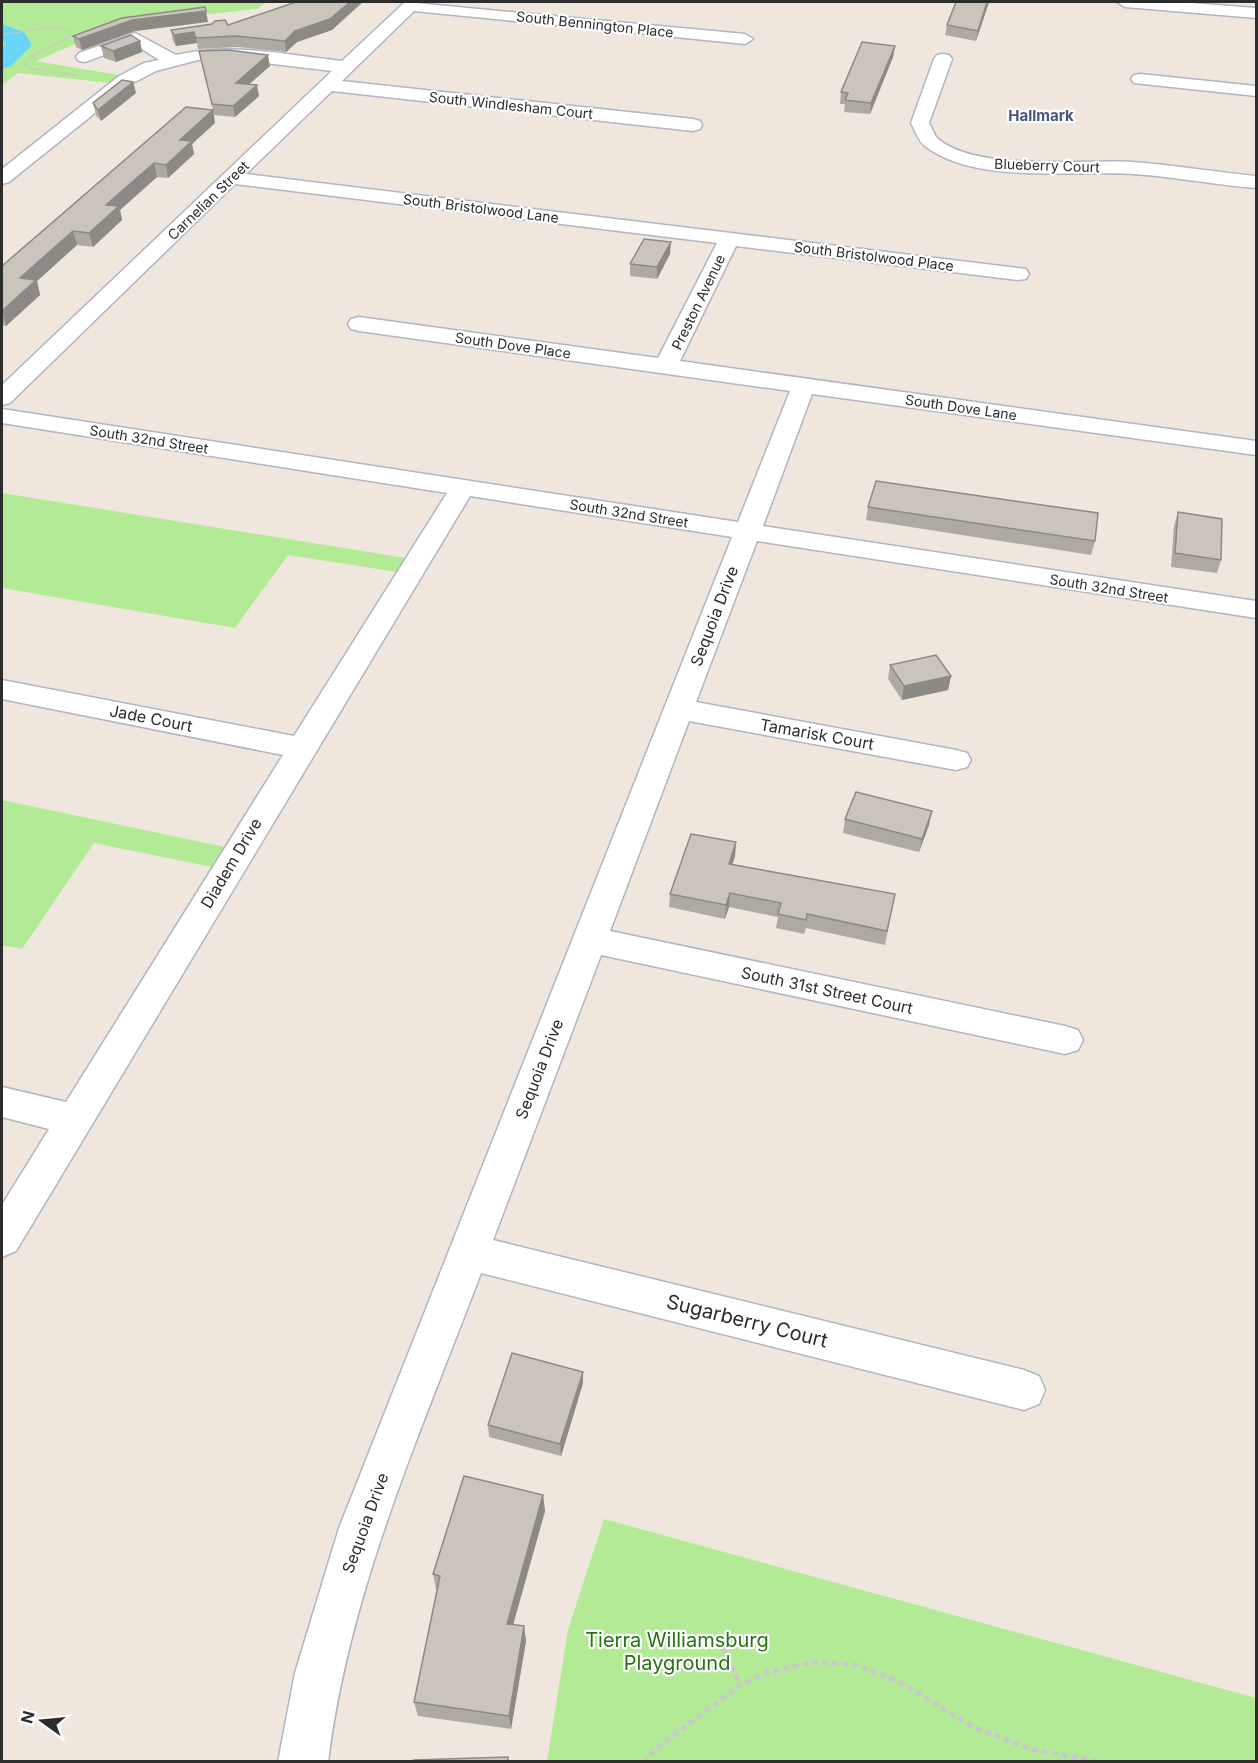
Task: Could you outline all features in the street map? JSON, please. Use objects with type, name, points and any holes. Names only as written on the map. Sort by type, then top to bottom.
[{"type":"street","points":[[1125,2],[1257,14]]},
{"type":"street","name":"South Bennington Place","points":[[412,4],[745,39]]},
{"type":"street","name":"Carnelian Street","points":[[2,399],[412,4]]},
{"type":"street","points":[[85,57],[135,38],[166,34]]},
{"type":"street","points":[[135,38],[172,61]]},
{"type":"street","points":[[2,178],[125,80],[150,67],[198,56],[230,54],[346,67]]},
{"type":"street","name":"Blueberry Court","points":[[943,59],[920,123],[921,130],[927,138],[949,153],[1002,165],[1124,168],[1257,182]]},
{"type":"street","points":[[1140,80],[1257,91]]},
{"type":"street","name":"South Windlesham Court","points":[[328,85],[693,125]]},
{"type":"street","name":"South Bristolwood Lane","points":[[231,178],[730,238]]},
{"type":"street","name":"South Bristolwood Place","points":[[730,238],[1018,274]]},
{"type":"street","name":"Preston Avenue","points":[[666,366],[730,238]]},
{"type":"street","name":"South Dove Place","points":[[359,324],[666,366]]},
{"type":"street","name":"South Dove Lane","points":[[666,366],[1257,448]]},
{"type":"street","name":"Sequoia Drive","points":[[303,1761],[306,1733],[330,1627],[358,1539],[804,385]]},
{"type":"street","name":"South 32nd Street","points":[[2,416],[1257,610]]},
{"type":"street","name":"Diadem Drive","points":[[2,1239],[463,487]]},
{"type":"street","name":"Jade Court","points":[[2,689],[301,748]]},
{"type":"street","name":"Tamarisk Court","points":[[678,709],[956,760]]},
{"type":"street","name":"South 31st Street Court","points":[[589,940],[1065,1040]]},
{"type":"street","points":[[2,1102],[75,1120]]},
{"type":"street","name":"Sugarberry Court","points":[[469,1252],[1024,1390]]},
{"type":"path","points":[[2,34],[51,27],[70,30],[68,38],[30,57],[24,64],[32,69],[77,75]]},
{"type":"path","points":[[719,1638],[740,1685]]},
{"type":"path","points":[[644,1761],[662,1744],[740,1685],[769,1672],[814,1662],[856,1665],[898,1681],[973,1727],[1034,1750],[1101,1761]]},
{"type":"green space","points":[[2,2],[267,2],[257,9],[122,24],[36,61],[130,77],[120,84],[18,73],[2,85]]},
{"type":"green space","points":[[2,493],[418,560],[410,574],[288,555],[235,628],[2,588]]},
{"type":"green space","points":[[2,800],[239,850],[227,870],[94,843],[22,949],[2,945]]},
{"type":"green space","name":"Tierra Williamsburg Playground","points":[[604,1519],[1256,1698],[1256,1761],[547,1761],[568,1630]]},
{"type":"building","points":[[296,2],[350,2],[330,19],[295,31],[285,41],[236,36],[196,38],[194,32],[174,35],[171,30],[225,20],[228,25]]},
{"type":"building","points":[[956,2],[987,2],[978,31],[947,25]]},
{"type":"building","points":[[205,7],[206,11],[132,20],[79,39],[73,36],[122,18]]},
{"type":"building","points":[[131,35],[140,41],[113,51],[101,46]]},
{"type":"building","points":[[862,42],[895,46],[871,103],[845,100],[848,93],[841,92]]},
{"type":"building","points":[[228,50],[268,55],[236,83],[257,85],[233,106],[212,104],[199,51]]},
{"type":"building","points":[[122,80],[133,82],[98,110],[93,103]]},
{"type":"building","points":[[186,107],[213,110],[180,140],[192,141],[166,165],[154,163],[106,205],[119,206],[89,233],[73,231],[20,278],[36,280],[2,311],[2,266]]},
{"type":"building","points":[[644,239],[671,242],[657,267],[630,264]]},
{"type":"building","points":[[876,481],[1098,513],[1095,541],[868,507]]},
{"type":"building","points":[[1178,512],[1222,519],[1221,560],[1175,553]]},
{"type":"building","points":[[936,655],[951,676],[904,686],[890,665]]},
{"type":"building","points":[[856,792],[932,811],[922,839],[845,819]]},
{"type":"building","points":[[691,834],[736,842],[729,864],[895,894],[887,931],[807,914],[806,920],[778,914],[781,903],[730,893],[726,905],[670,894]]},
{"type":"building","points":[[512,1353],[583,1372],[560,1444],[488,1425]]},
{"type":"building","points":[[464,1476],[543,1495],[507,1624],[524,1626],[509,1716],[414,1702],[440,1576],[433,1574]]},
{"type":"building","points":[[508,1757],[508,1761],[414,1761],[414,1760]]},
{"type":"waterway","points":[[2,32],[15,37],[19,45],[2,61]]},
{"type":"district","name":"Hallmark","points":[[1041,115]]}]
